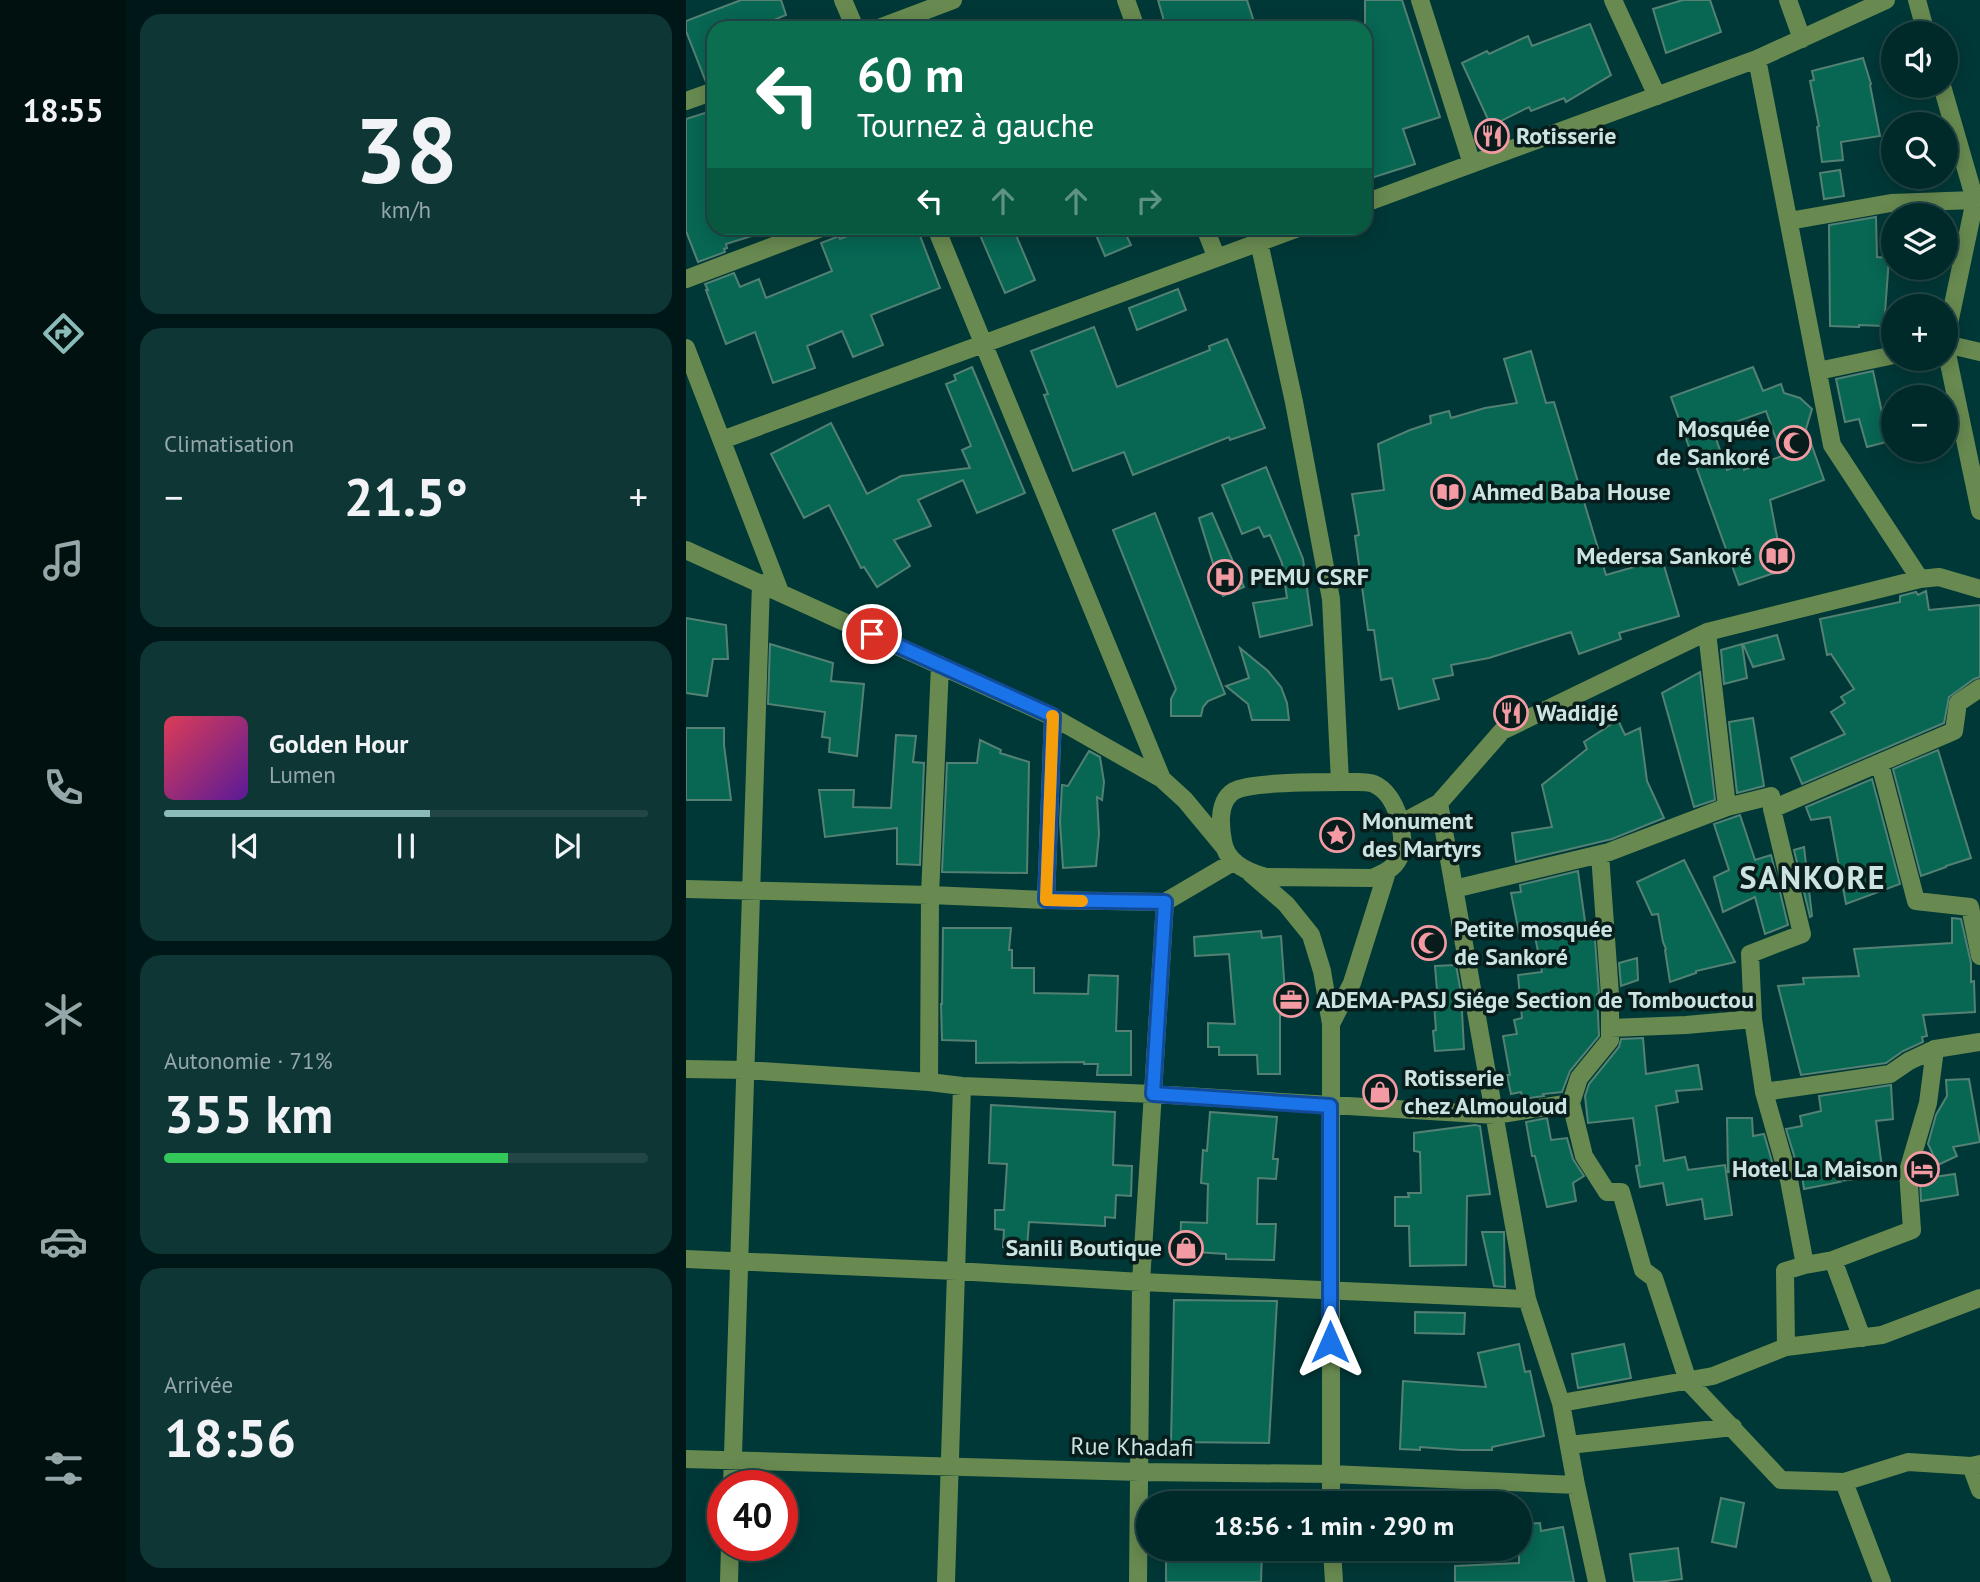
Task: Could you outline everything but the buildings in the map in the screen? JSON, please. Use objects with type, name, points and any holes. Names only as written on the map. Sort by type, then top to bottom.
[{"type":"street","points":[[843,0],[852,21]]},
{"type":"street","points":[[898,21],[953,0]]},
{"type":"street","points":[[1126,0],[1134,21]]},
{"type":"street","points":[[1420,0],[1472,164]]},
{"type":"street","points":[[1613,0],[1657,96]]},
{"type":"street","points":[[1788,0],[1802,39]]},
{"type":"street","points":[[1372,200],[1757,59],[1886,0]]},
{"type":"street","points":[[1917,0],[1923,21]]},
{"type":"street","points":[[1757,59],[1832,445],[1920,579]]},
{"type":"street","points":[[686,102],[707,94]]},
{"type":"street","points":[[1945,98],[1975,200],[1955,294]]},
{"type":"street","points":[[1789,221],[1891,203],[1975,200]]},
{"type":"street","points":[[686,279],[802,235]]},
{"type":"street","points":[[939,235],[1161,779]]},
{"type":"street","points":[[1208,235],[1216,256]]},
{"type":"street","points":[[722,440],[1278,235]]},
{"type":"street","points":[[1259,242],[1294,402],[1331,599],[1340,782]]},
{"type":"street","points":[[686,348],[780,592]]},
{"type":"street","points":[[1958,348],[1980,352]]},
{"type":"street","points":[[1818,370],[1881,358]]},
{"type":"street","points":[[1951,371],[1980,511]]},
{"type":"street","points":[[686,550],[1053,716],[1161,779],[1185,800],[1228,854],[1286,904],[1311,935],[1322,971],[1331,1024],[1331,1491]]},
{"type":"street","points":[[1398,816],[1439,803],[1502,731],[1707,632],[1920,579],[1939,577],[1980,589]]},
{"type":"street","points":[[733,1470],[761,583]]},
{"type":"street","points":[[1707,632],[1727,807]]},
{"type":"street","points":[[929,1082],[930,895],[940,665]]},
{"type":"street","points":[[1772,809],[1954,731],[1958,703],[1980,688]]},
{"type":"street","points":[[1046,900],[1053,716]]},
{"type":"street","points":[[1880,764],[1916,901],[1970,907],[1980,956]]},
{"type":"street","points":[[1228,854],[1221,827],[1222,806],[1232,792],[1250,785],[1340,782],[1373,783],[1385,792],[1398,816],[1402,839],[1398,859],[1387,872],[1352,983],[1331,1024]]},
{"type":"street","points":[[1454,889],[1600,854],[1727,807],[1771,796],[1802,934],[1750,954],[1753,1019],[1764,1092],[1789,1180],[1805,1265]]},
{"type":"street","points":[[1439,803],[1527,1299],[1561,1403],[1597,1582]]},
{"type":"street","points":[[686,889],[1165,902],[1228,854]]},
{"type":"street","points":[[1600,854],[1610,995],[1610,1040],[1580,1078],[1571,1103],[1584,1156],[1607,1192],[1621,1192],[1643,1270],[1654,1278],[1688,1381],[1781,1480],[1844,1482],[1908,1462],[1975,1465],[1980,1490]]},
{"type":"street","points":[[1250,873],[1266,877],[1372,878],[1387,872]]},
{"type":"street","points":[[1138,1582],[1141,1282],[1165,902]]},
{"type":"street","points":[[1610,1028],[1686,1026],[1753,1019]]},
{"type":"street","points":[[1764,1092],[1889,1074],[1935,1049],[1980,1042]]},
{"type":"street","points":[[1786,1347],[1785,1271],[1833,1260],[1912,1230],[1908,1171],[1928,1103],[1935,1049]]},
{"type":"street","points":[[686,1069],[746,1070],[962,1086],[1153,1094],[1495,1115],[1571,1103]]},
{"type":"street","points":[[946,1582],[962,1086]]},
{"type":"street","points":[[686,1259],[1527,1299]]},
{"type":"street","points":[[1833,1260],[1862,1338]]},
{"type":"street","points":[[1561,1403],[1713,1376],[1786,1347],[1882,1335],[1980,1297]]},
{"type":"street","points":[[1569,1445],[1733,1427]]},
{"type":"street","name":"Rue Khadafi","points":[[686,1458],[1140,1472],[1331,1474],[1576,1485]]},
{"type":"street","points":[[1844,1482],[1882,1582]]},
{"type":"street","points":[[729,1582],[730,1561]]},
{"type":"street","points":[[1333,1561],[1334,1582]]},
{"type":"slow traffic","points":[[1052,716],[1046,900],[1082,901]]},
{"type":"place","name":"Rotisserie","points":[[1492,136]]},
{"type":"place","name":"Mosquée de Sankoré","points":[[1794,443]]},
{"type":"place","name":"Ahmed Baba House","points":[[1448,492]]},
{"type":"place","name":"Medersa Sankoré","points":[[1777,556]]},
{"type":"place","name":"PEMU CSRF","points":[[1225,577]]},
{"type":"place","name":"Wadidjé","points":[[1511,713]]},
{"type":"place","name":"Monument des Martyrs","points":[[1337,835]]},
{"type":"place","name":"Petite mosquée de Sankoré","points":[[1429,943]]},
{"type":"place","name":"ADEMA-PASJ Siége Section de Tombouctou","points":[[1291,1000]]},
{"type":"place","name":"Rotisserie chez Almouloud","points":[[1380,1092]]},
{"type":"place","name":"Hotel La Maison","points":[[1922,1169]]},
{"type":"place","name":"Sanili Boutique","points":[[1186,1248]]},
{"type":"district","name":"SANKORE","points":[[1813,878]]},
{"type":"route","points":[[872,634],[1053,716],[1046,900],[1165,902],[1153,1094],[1330,1106],[1330,1342]]}]
